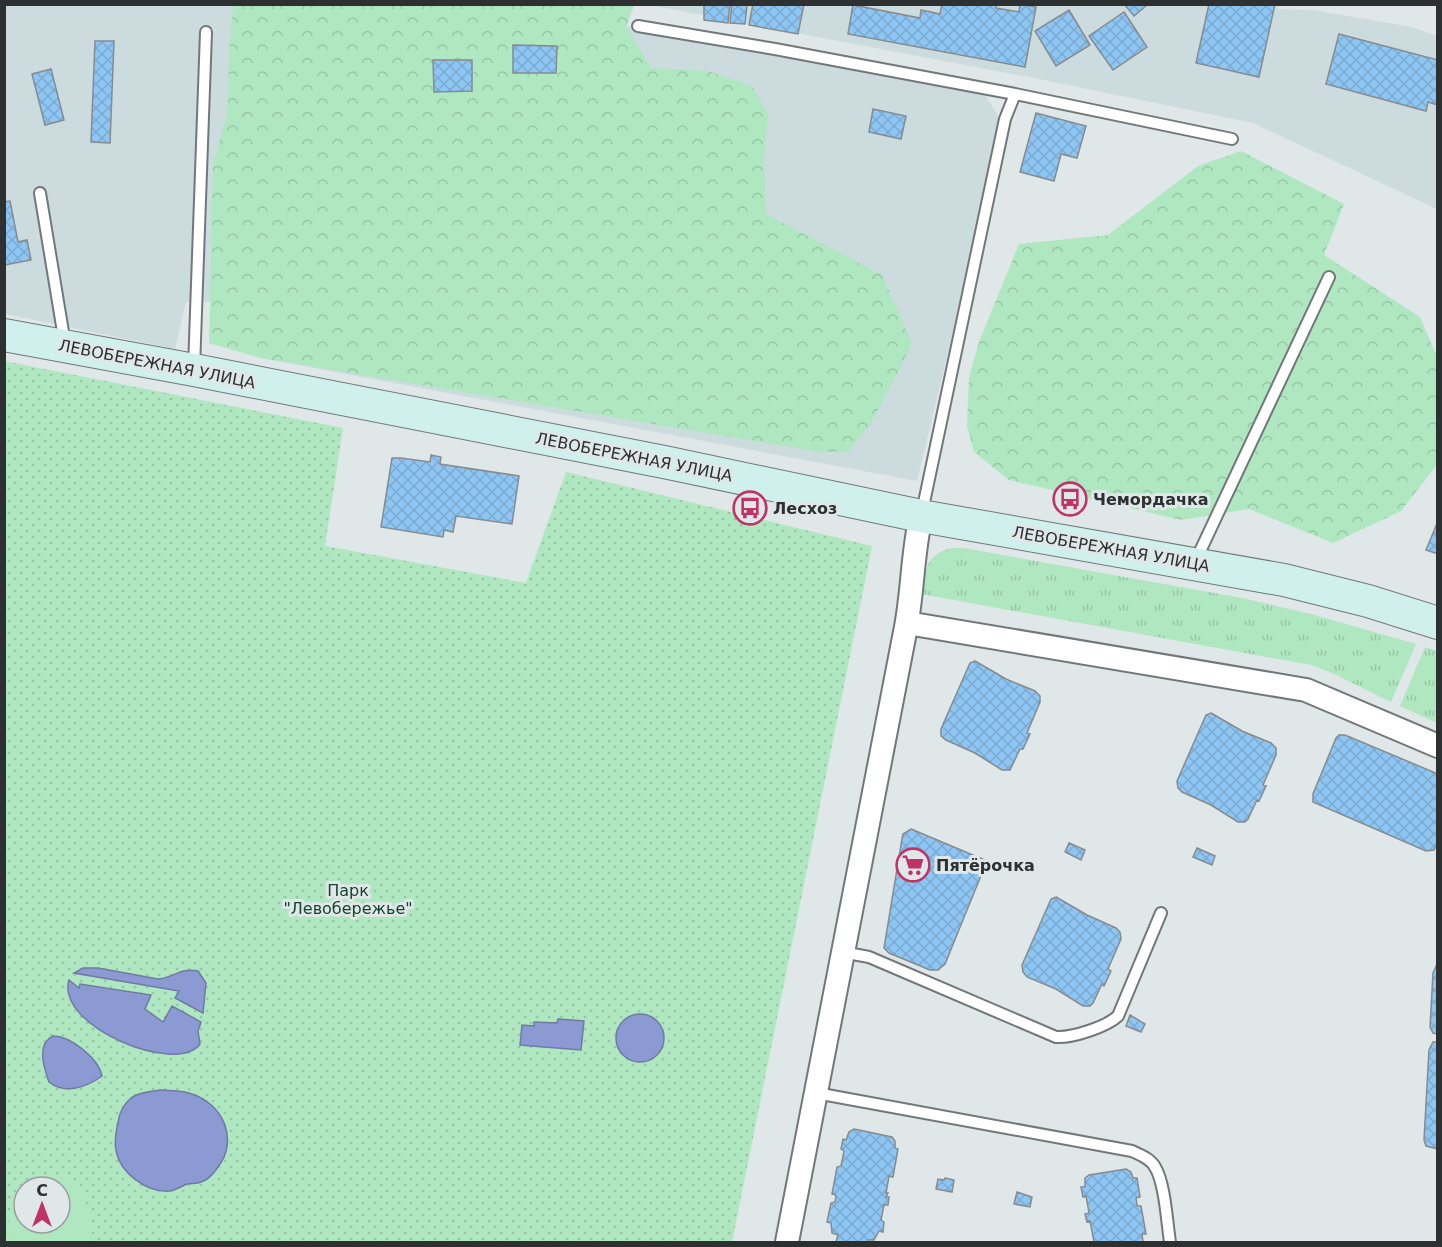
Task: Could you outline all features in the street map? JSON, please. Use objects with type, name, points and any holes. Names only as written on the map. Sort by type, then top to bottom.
[{"type":"main road","name":"ЛЕВОБЕРЕЖНАЯ УЛИЦА","points":[[4,335],[664,462],[921,516],[1284,580],[1368,601],[1437,623]]},
{"type":"street","points":[[787,1242],[841,952],[907,623],[916,539],[921,516]]},
{"type":"street","points":[[907,623],[1306,690],[1437,746]]},
{"type":"lane","points":[[638,26],[844,61],[1232,139]]},
{"type":"lane","points":[[194,370],[206,32]]},
{"type":"lane","points":[[921,516],[1005,119],[1015,94]]},
{"type":"lane","points":[[40,194],[66,346]]},
{"type":"lane","points":[[1194,563],[1329,277]]},
{"type":"lane","points":[[841,952],[869,957],[1056,1037],[1064,1038],[1110,1023],[1118,1016],[1161,914]]},
{"type":"lane","points":[[816,1093],[1132,1151],[1146,1157],[1155,1166],[1160,1180],[1170,1242]]},
{"type":"shaded area","points":[[1278,4],[1278,9],[1313,10],[1412,27],[1437,36],[1437,209],[1253,123],[1029,77],[649,5]]},
{"type":"shaded area","points":[[5,5],[634,5],[627,26],[983,91],[1003,124],[917,481],[261,358],[209,343],[211,302],[186,302],[175,349],[5,314]]},
{"type":"green space","points":[[634,4],[626,26],[651,68],[708,71],[752,86],[768,115],[764,158],[766,214],[882,275],[912,344],[871,423],[848,452],[821,452],[261,358],[209,343],[213,165],[228,111],[233,5]]},
{"type":"green space","points":[[1241,151],[1344,204],[1324,255],[1420,317],[1437,357],[1436,466],[1401,511],[1333,543],[1249,509],[1181,520],[1009,480],[974,452],[967,426],[969,377],[979,342],[1019,244],[1108,235],[1198,166]]},
{"type":"green space","name":"Парк \"Левобережье\"","points":[[4,361],[343,428],[325,546],[526,583],[566,472],[872,546],[732,1242],[5,1242]]},
{"type":"green space","points":[[963,548],[1242,598],[1311,614],[1416,644],[1391,702],[1311,665],[921,594],[931,560],[942,551]]},
{"type":"green space","points":[[1425,647],[1437,651],[1437,723],[1400,706]]},
{"type":"green space","points":[[72,1183],[83,1196],[94,1242],[8,1242],[12,1203],[12,1235],[72,1235]]},
{"type":"water","points":[[83,968],[98,968],[158,979],[186,970],[198,971],[206,983],[203,1013],[175,998],[179,991],[74,973]]},
{"type":"water","points":[[69,980],[79,988],[80,984],[151,995],[145,1009],[163,1022],[172,1006],[201,1022],[198,1031],[200,1044],[187,1052],[168,1054],[145,1050],[121,1041],[98,1029],[80,1014],[70,997]]},
{"type":"water","points":[[640,1014],[657,1021],[664,1038],[657,1055],[640,1062],[623,1055],[616,1038],[623,1021]]},
{"type":"water","points":[[558,1019],[584,1021],[581,1050],[520,1045],[522,1025],[534,1026],[534,1022],[557,1023]]},
{"type":"water","points":[[53,1036],[76,1044],[96,1063],[102,1076],[83,1086],[69,1089],[49,1082],[43,1050]]},
{"type":"water","points":[[160,1090],[184,1092],[203,1099],[219,1114],[227,1135],[224,1157],[211,1176],[199,1183],[187,1184],[170,1191],[152,1189],[136,1180],[123,1166],[115,1147],[115,1136],[125,1104],[136,1095]]},
{"type":"building","points":[[704,4],[730,4],[728,23],[704,20]]},
{"type":"building","points":[[732,4],[747,4],[745,24],[730,23]]},
{"type":"building","points":[[753,4],[804,4],[798,34],[749,25]]},
{"type":"building","points":[[942,4],[996,4],[996,8],[1019,12],[1020,4],[1036,7],[1025,67],[848,34],[853,5],[920,18],[921,10],[940,14]]},
{"type":"building","points":[[1124,4],[1148,4],[1134,16]]},
{"type":"building","points":[[1209,4],[1275,4],[1259,77],[1196,63]]},
{"type":"building","points":[[1069,10],[1090,45],[1056,66],[1035,31]]},
{"type":"building","points":[[1124,12],[1147,47],[1113,70],[1089,36]]},
{"type":"building","points":[[1339,34],[1438,60],[1438,105],[1428,102],[1426,111],[1326,84]]},
{"type":"building","points":[[95,41],[114,41],[110,143],[91,142]]},
{"type":"building","points":[[513,45],[557,46],[556,73],[513,73]]},
{"type":"building","points":[[433,60],[472,60],[472,91],[434,92]]},
{"type":"building","points":[[51,69],[64,120],[45,125],[32,74]]},
{"type":"building","points":[[873,109],[906,116],[901,139],[869,132]]},
{"type":"building","points":[[1036,113],[1086,126],[1077,158],[1061,154],[1054,181],[1020,172]]},
{"type":"building","points":[[10,201],[18,242],[27,240],[31,260],[4,265],[4,202]]},
{"type":"building","points":[[431,455],[441,457],[440,464],[519,476],[512,524],[456,516],[453,532],[444,530],[443,537],[381,527],[392,458],[430,462]]},
{"type":"building","points":[[1438,521],[1438,554],[1426,550]]},
{"type":"building","points":[[975,661],[1006,679],[1035,691],[1040,696],[1040,702],[1027,733],[1030,734],[1010,770],[1002,770],[941,736],[941,729],[970,663]]},
{"type":"building","points":[[1211,713],[1242,731],[1271,743],[1276,748],[1276,755],[1263,785],[1266,786],[1245,822],[1238,822],[1178,788],[1177,781],[1206,715]]},
{"type":"building","points":[[1339,735],[1345,735],[1438,774],[1438,842],[1434,850],[1426,851],[1313,802],[1313,794]]},
{"type":"building","points":[[911,829],[987,861],[945,964],[938,970],[930,970],[889,953],[884,948],[903,834]]},
{"type":"building","points":[[1069,843],[1085,850],[1081,860],[1065,852]]},
{"type":"building","points":[[1197,848],[1215,856],[1212,865],[1193,857]]},
{"type":"building","points":[[1056,897],[1120,932],[1121,939],[1108,969],[1111,971],[1090,1006],[1083,1006],[1056,989],[1027,977],[1023,972],[1022,965],[1051,899]]},
{"type":"building","points":[[1438,962],[1438,1034],[1433,1033],[1430,1027],[1433,973]]},
{"type":"building","points":[[1130,1015],[1145,1024],[1141,1032],[1126,1026]]},
{"type":"building","points":[[1433,1042],[1438,1042],[1438,1149],[1426,1146],[1424,1140],[1429,1050]]},
{"type":"building","points":[[854,1129],[892,1137],[895,1141],[895,1148],[898,1149],[893,1177],[889,1176],[886,1193],[888,1193],[886,1197],[889,1197],[888,1205],[884,1205],[881,1220],[884,1222],[883,1232],[879,1231],[874,1240],[867,1242],[836,1242],[838,1235],[832,1233],[831,1223],[827,1222],[831,1203],[835,1202],[836,1195],[832,1194],[837,1167],[841,1166],[844,1151],[841,1149],[843,1139],[846,1140],[849,1132]]},
{"type":"building","points":[[1126,1169],[1131,1172],[1133,1178],[1137,1178],[1140,1197],[1136,1198],[1137,1206],[1141,1206],[1146,1234],[1142,1234],[1143,1242],[1094,1242],[1090,1221],[1087,1222],[1085,1214],[1089,1213],[1086,1196],[1083,1197],[1081,1187],[1085,1187],[1085,1178],[1089,1175]]},
{"type":"building","points":[[945,1178],[954,1180],[952,1192],[936,1189],[938,1179],[944,1180]]},
{"type":"building","points":[[1017,1192],[1032,1197],[1030,1207],[1014,1204]]},
{"type":"place","name":"Чемордачка","points":[[1070,499]]},
{"type":"place","name":"Лесхоз","points":[[750,508]]},
{"type":"place","name":"Пятёрочка","points":[[913,865]]}]
